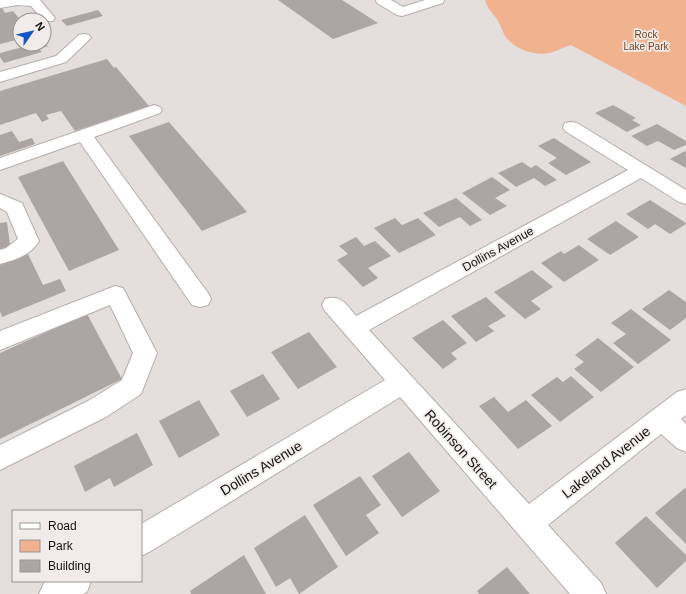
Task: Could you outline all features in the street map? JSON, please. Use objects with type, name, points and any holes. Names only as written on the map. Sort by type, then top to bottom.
[{"type":"street","points":[[382,0],[402,12],[438,0]]},
{"type":"street","points":[[0,4],[17,1],[35,3],[43,12]]},
{"type":"street","points":[[0,77],[61,59],[84,38]]},
{"type":"street","points":[[0,164],[154,110]]},
{"type":"street","points":[[571,126],[686,198]]},
{"type":"street","points":[[84,135],[200,299]]},
{"type":"street","name":"Dollins Avenue","points":[[354,328],[642,170]]},
{"type":"street","points":[[0,200],[15,208],[29,241],[13,253],[0,257]]},
{"type":"street","points":[[0,342],[115,294],[145,353],[132,387],[97,409],[0,458]]},
{"type":"street","name":"Robinson Street","points":[[333,305],[590,594]]},
{"type":"street","name":"Dollins Avenue","points":[[142,540],[402,383]]},
{"type":"street","name":"Lakeland Avenue","points":[[527,523],[686,400]]},
{"type":"street","points":[[662,419],[686,440]]},
{"type":"street","points":[[55,594],[74,582]]},
{"type":"green space","name":"Rock Lake Park","points":[[485,0],[686,0],[686,106],[571,45],[544,54],[519,48],[505,36],[498,21],[488,8]]},
{"type":"building","points":[[278,0],[342,0],[378,23],[333,39]]},
{"type":"building","points":[[2,8],[5,13],[13,11],[14,12],[12,12],[12,41],[0,44],[0,9]]},
{"type":"building","points":[[98,10],[103,16],[67,26],[61,20]]},
{"type":"building","points":[[12,50],[12,52],[42,52],[4,63],[0,57],[0,53]]},
{"type":"building","points":[[107,59],[114,68],[116,67],[149,106],[75,131],[61,111],[46,115],[49,119],[42,122],[36,113],[0,125],[0,91]]},
{"type":"building","points":[[613,105],[636,118],[632,120],[641,125],[627,132],[595,113]]},
{"type":"building","points":[[169,122],[247,212],[202,231],[129,136]]},
{"type":"building","points":[[657,124],[686,141],[686,145],[674,150],[658,141],[647,146],[631,136]]},
{"type":"building","points":[[12,131],[19,142],[32,138],[35,144],[0,156],[0,135]]},
{"type":"building","points":[[554,138],[591,162],[566,175],[548,163],[557,158],[538,146]]},
{"type":"building","points":[[685,151],[686,152],[686,168],[670,159]]},
{"type":"building","points":[[63,161],[119,250],[69,271],[18,177]]},
{"type":"building","points":[[522,162],[531,168],[536,165],[557,180],[545,186],[534,178],[516,187],[498,173]]},
{"type":"building","points":[[492,177],[510,190],[495,198],[507,206],[490,215],[462,193]]},
{"type":"building","points":[[456,198],[482,220],[470,226],[460,217],[439,227],[423,213]]},
{"type":"building","points":[[650,200],[686,224],[670,234],[655,224],[648,229],[626,214]]},
{"type":"building","points":[[395,218],[402,225],[418,218],[436,235],[399,253],[374,228]]},
{"type":"building","points":[[616,221],[639,237],[610,255],[587,239]]},
{"type":"building","points":[[7,222],[11,252],[0,255],[0,223]]},
{"type":"building","points":[[356,237],[364,246],[375,241],[391,256],[368,268],[378,278],[363,287],[337,260],[348,254],[339,246]]},
{"type":"building","points":[[579,245],[599,260],[564,282],[541,263],[561,251],[564,254]]},
{"type":"building","points":[[28,254],[43,285],[60,279],[66,291],[2,317],[0,311],[0,265]]},
{"type":"building","points":[[532,270],[553,287],[531,301],[541,309],[525,319],[494,292]]},
{"type":"building","points":[[669,290],[686,302],[686,318],[670,330],[642,309]]},
{"type":"building","points":[[486,297],[506,316],[488,326],[494,331],[476,342],[451,316]]},
{"type":"building","points":[[631,309],[671,340],[638,364],[613,343],[626,334],[611,323]]},
{"type":"building","points":[[87,314],[122,379],[0,439],[0,353]]},
{"type":"building","points":[[443,320],[467,343],[451,353],[457,359],[443,369],[412,338]]},
{"type":"building","points":[[309,332],[337,367],[298,389],[271,352]]},
{"type":"building","points":[[598,338],[634,367],[601,392],[574,369],[584,362],[575,355]]},
{"type":"building","points":[[263,374],[280,399],[247,417],[230,391]]},
{"type":"building","points":[[571,376],[594,397],[560,422],[531,395],[557,377],[563,382]]},
{"type":"building","points":[[494,397],[508,412],[526,400],[552,426],[518,449],[479,406]]},
{"type":"building","points":[[199,400],[220,435],[179,458],[159,421]]},
{"type":"building","points":[[137,433],[153,465],[114,487],[110,478],[85,492],[74,466]]},
{"type":"building","points":[[409,452],[440,491],[402,517],[372,476]]},
{"type":"building","points":[[360,476],[381,505],[366,515],[379,533],[346,556],[313,505]]},
{"type":"building","points":[[685,488],[686,489],[686,544],[655,513]]},
{"type":"building","points":[[305,515],[338,567],[299,594],[290,578],[276,587],[254,548]]},
{"type":"building","points":[[646,516],[686,555],[686,561],[657,588],[615,543]]},
{"type":"building","points":[[244,555],[266,594],[191,594],[190,591]]},
{"type":"building","points":[[507,567],[530,594],[479,594],[477,591]]}]
